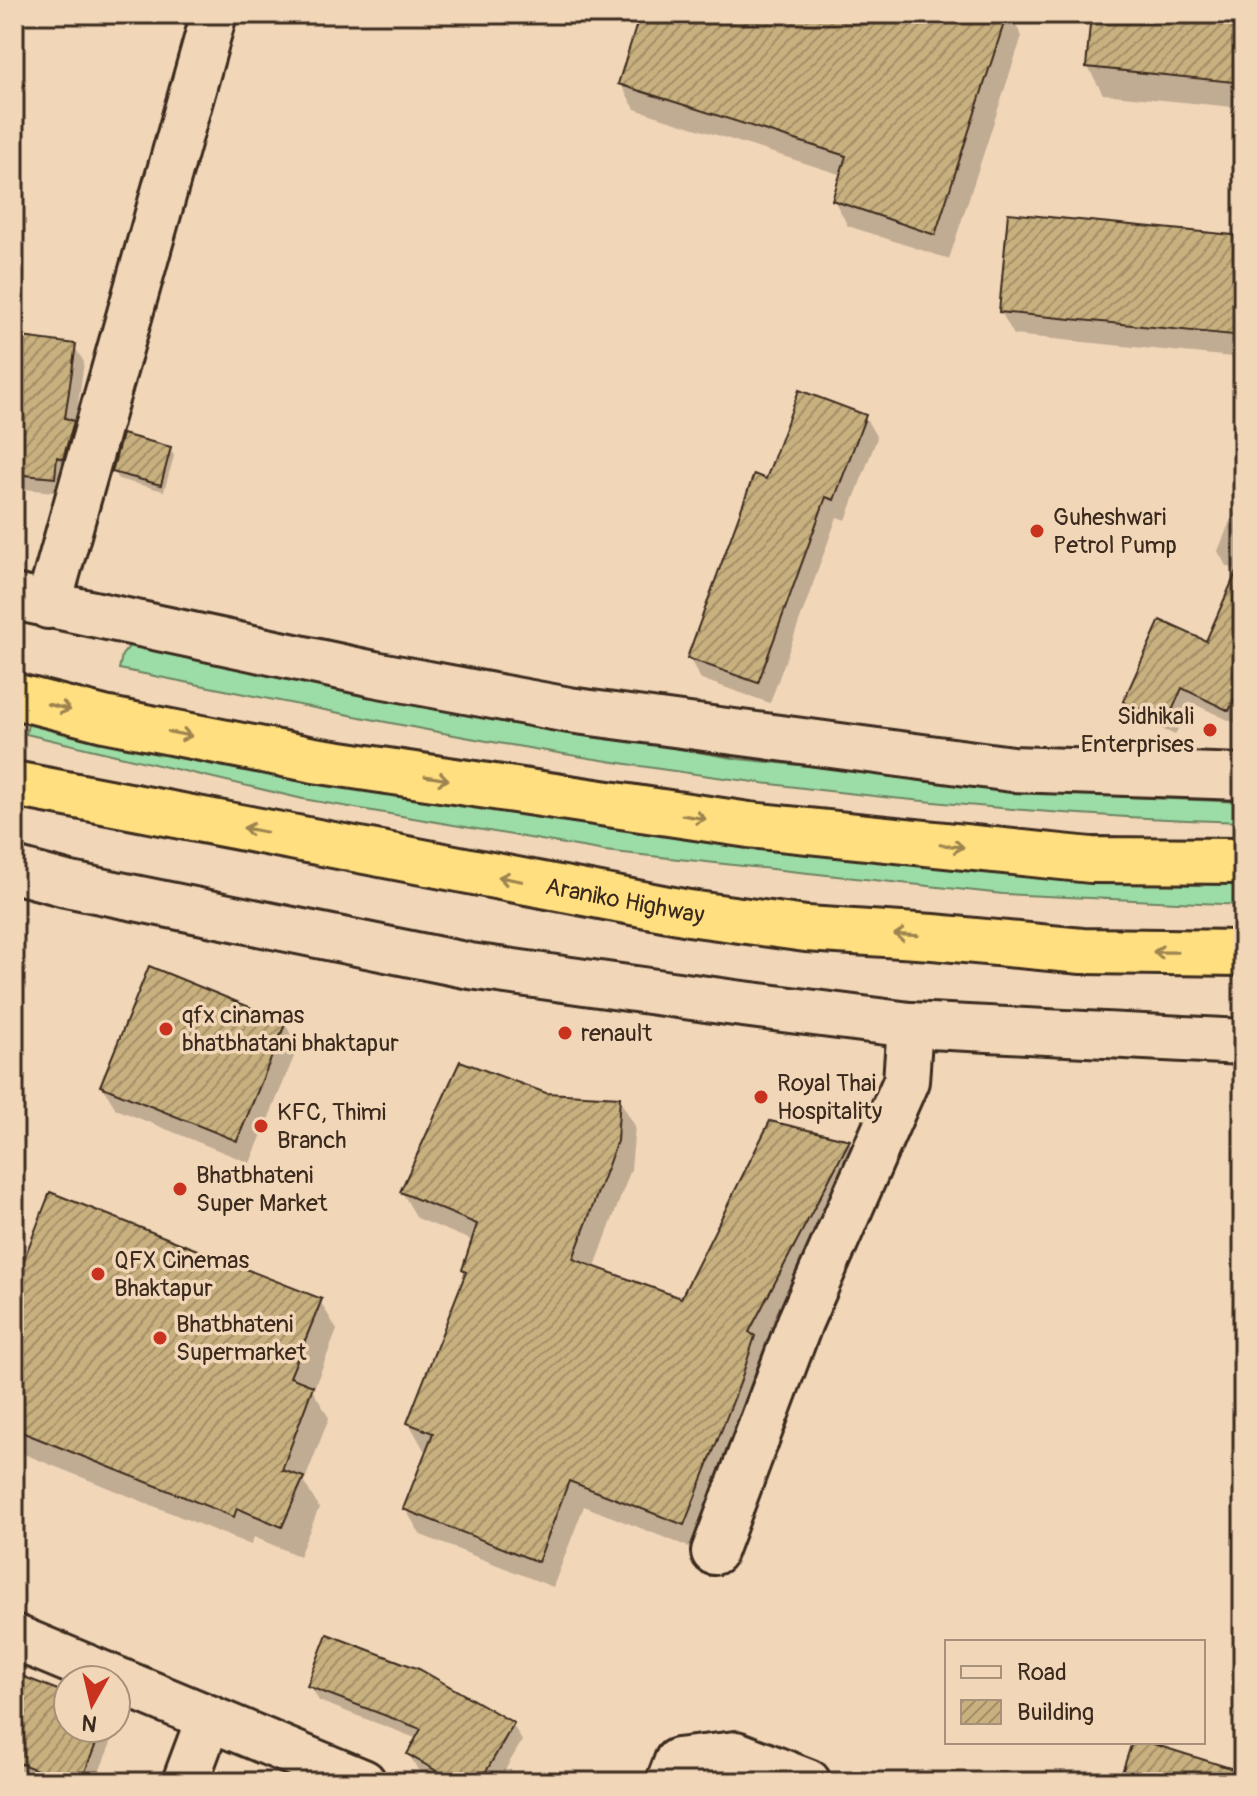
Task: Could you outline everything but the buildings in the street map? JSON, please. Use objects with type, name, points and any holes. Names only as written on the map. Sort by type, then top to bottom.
[{"type":"highway","points":[[14,696],[104,719],[314,760],[749,825],[1091,860],[1243,861]]},
{"type":"highway","name":"Araniko Highway","points":[[14,784],[689,913],[806,929],[1082,951],[1243,953]]},
{"type":"street","points":[[214,14],[31,602],[374,674],[584,713],[1012,769],[1243,777]]},
{"type":"street","points":[[14,870],[66,884],[470,966],[910,1025],[1243,1042]]},
{"type":"street","points":[[714,1552],[800,1322],[906,1081],[910,1025]]},
{"type":"street","points":[[14,1637],[363,1782]]},
{"type":"street","points":[[185,1782],[209,1718]]},
{"type":"street","points":[[673,1772],[736,1754],[808,1782]]},
{"type":"green space","points":[[131,644],[493,717],[738,759],[1126,797],[1243,802],[1243,822],[1053,812],[864,795],[581,757],[119,669],[122,655]]},
{"type":"green space","points":[[29,719],[1243,880],[1243,905],[1003,894],[605,851],[303,799],[26,734]]},
{"type":"place","name":"Guheshwari Petrol Pump","points":[[1037,531]]},
{"type":"place","name":"Sidhikali Enterprises","points":[[1210,730]]},
{"type":"place","name":"qfx cinamas bhatbhatani bhaktapur","points":[[166,1029]]},
{"type":"place","name":"renault","points":[[565,1033]]},
{"type":"place","name":"Royal Thai Hospitality","points":[[761,1097]]},
{"type":"place","name":"KFC, Thimi Branch","points":[[261,1126]]},
{"type":"place","name":"Bhatbhateni Super Market","points":[[180,1189]]},
{"type":"place","name":"QFX Cinemas Bhaktapur","points":[[98,1274]]},
{"type":"place","name":"Bhatbhateni Supermarket","points":[[160,1338]]}]
